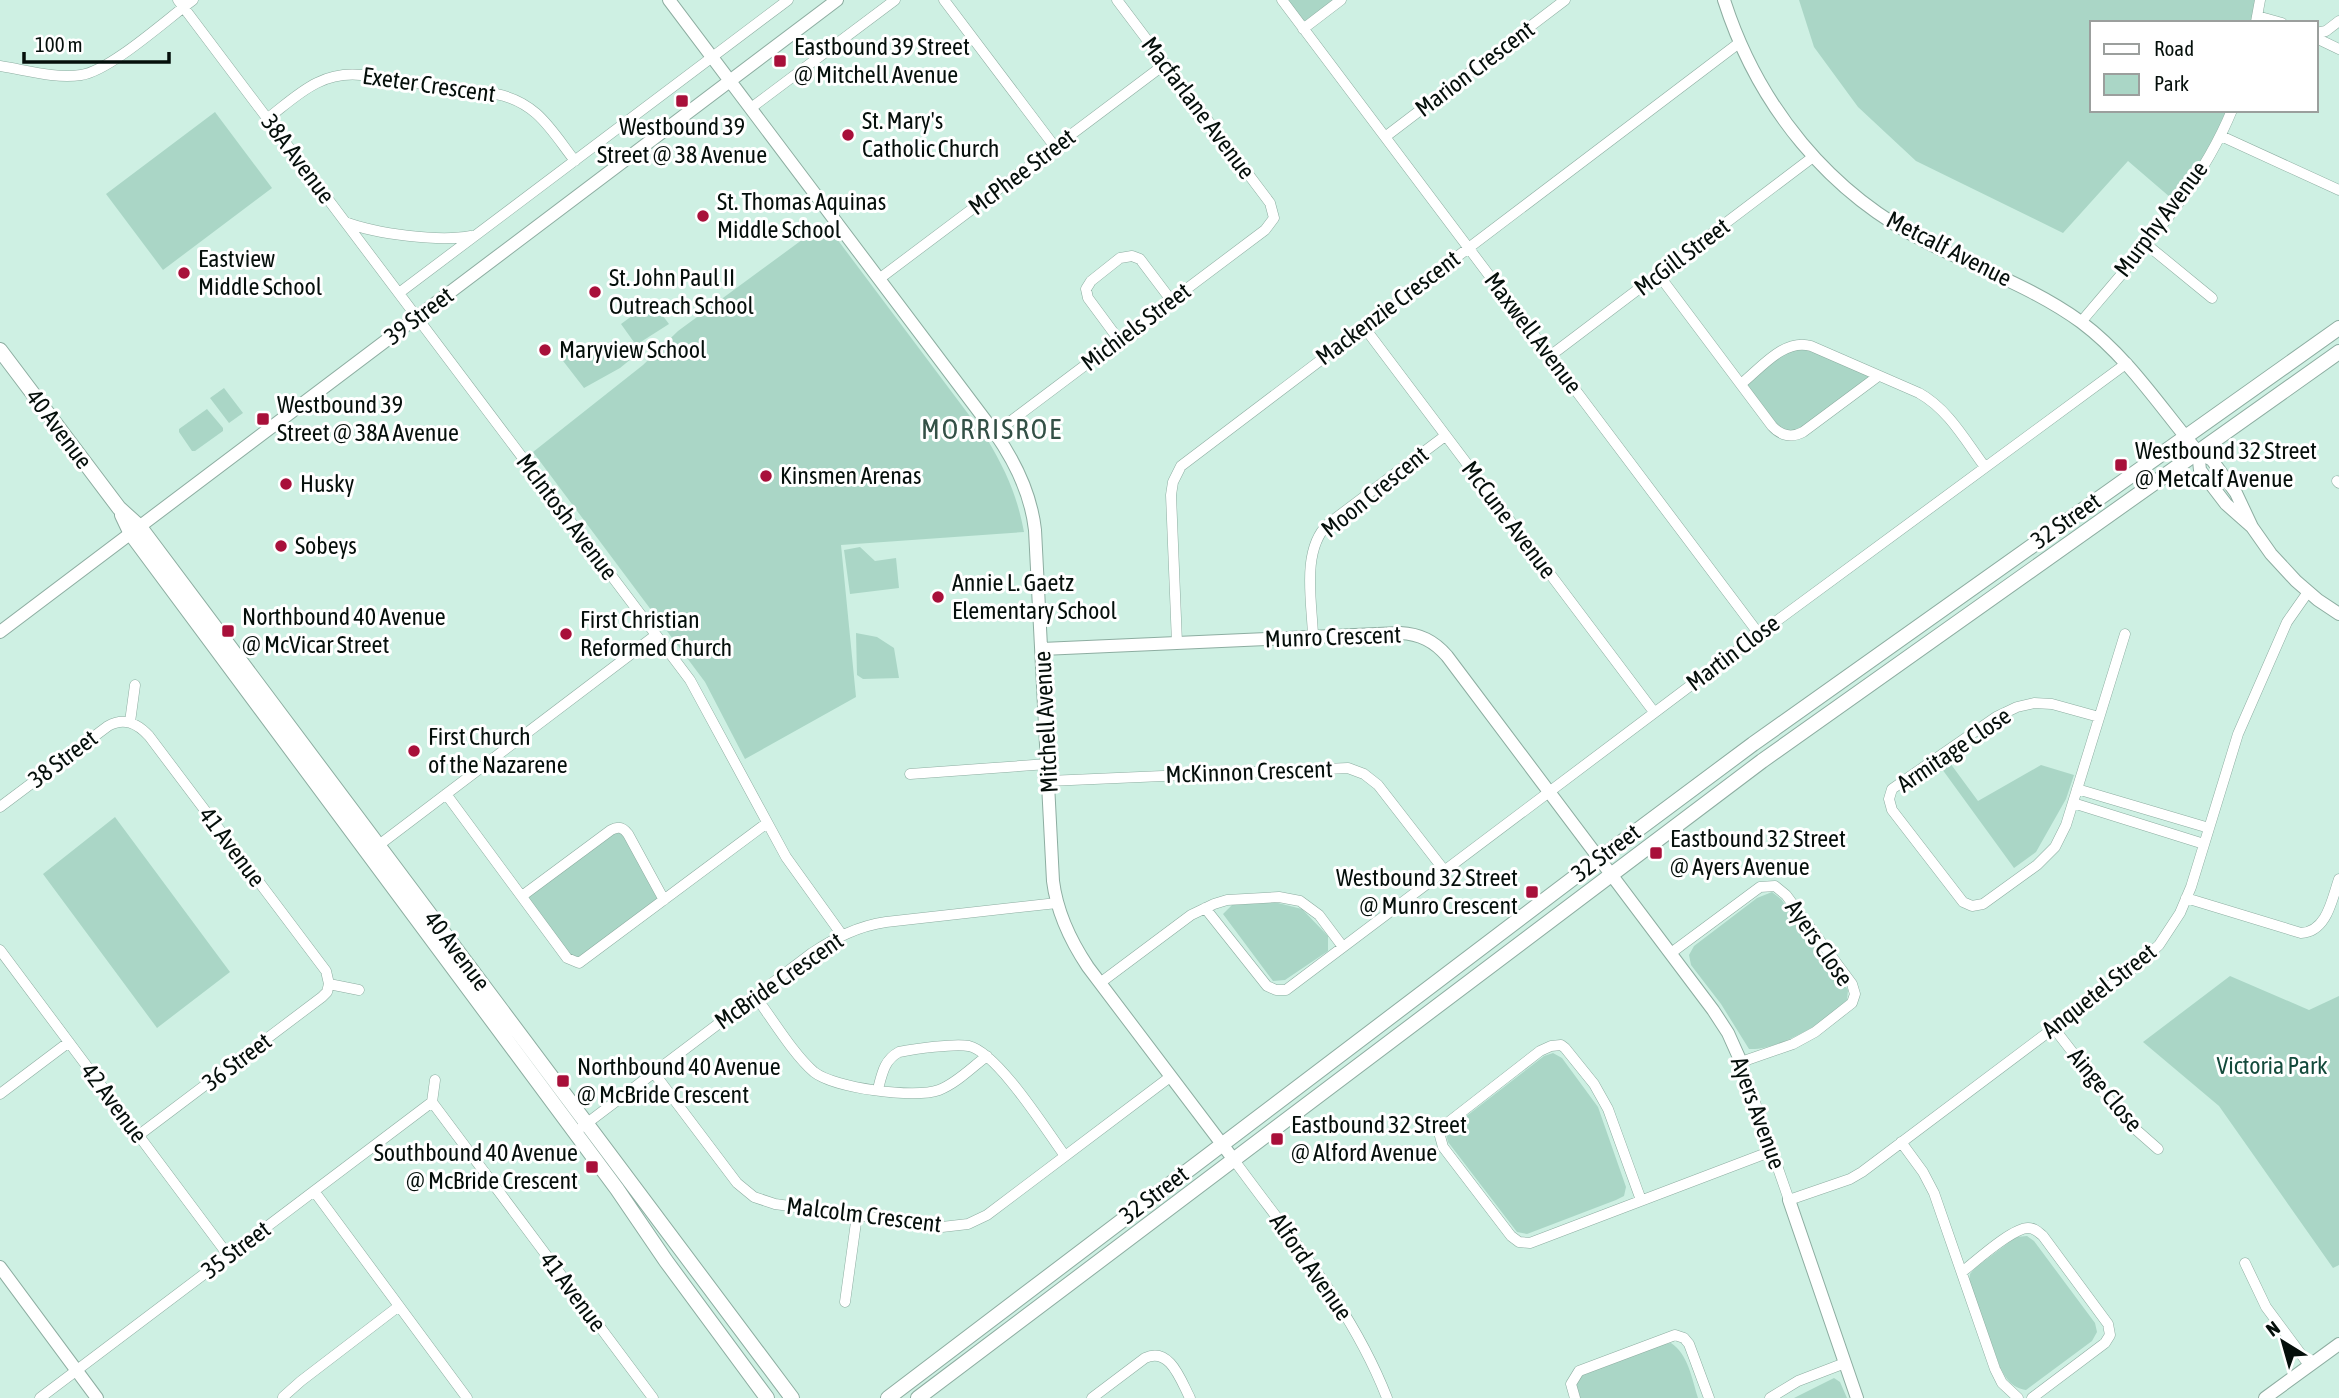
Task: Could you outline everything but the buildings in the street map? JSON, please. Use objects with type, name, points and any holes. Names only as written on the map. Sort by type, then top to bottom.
[{"type":"main road","name":"32 Street","points":[[888,1398],[1753,744],[2339,328]]},
{"type":"main road","name":"40 Avenue","points":[[0,350],[581,1128],[792,1398]]},
{"type":"main road","name":"32 Street","points":[[918,1398],[1773,753],[2339,352]]},
{"type":"main road","name":"40 Avenue","points":[[581,1128],[617,1189],[666,1261],[765,1396]]},
{"type":"street","points":[[0,66],[63,76],[93,72],[111,62],[181,4],[193,0]]},
{"type":"street","name":"Mitchell Avenue","points":[[669,0],[995,433],[1022,479],[1034,519],[1053,881],[1057,903],[1072,941],[1100,983],[1222,1144]]},
{"type":"street","name":"39 Street","points":[[399,293],[788,0]]},
{"type":"street","name":"39 Street","points":[[0,632],[837,0]]},
{"type":"street","points":[[751,108],[895,0]]},
{"type":"street","points":[[944,0],[1055,147]]},
{"type":"street","name":"Macfarlane Avenue","points":[[1117,0],[1270,203],[1274,218]]},
{"type":"street","name":"Maxwell Avenue","points":[[1282,0],[1759,634]]},
{"type":"street","points":[[1303,29],[1341,0]]},
{"type":"street","name":"Marion Crescent","points":[[1384,137],[1565,0]]},
{"type":"street","name":"Metcalf Avenue","points":[[1724,0],[1739,43],[1769,100],[1790,131],[1813,157],[1857,197],[1903,230],[2022,286],[2081,322],[2127,363],[2198,452],[2200,470],[2226,504],[2252,527],[2278,563],[2308,592],[2339,614]]},
{"type":"street","points":[[2256,20],[2260,0]]},
{"type":"street","name":"38A Avenue","points":[[181,4],[417,317]]},
{"type":"street","points":[[2318,35],[2339,21]]},
{"type":"street","points":[[2318,37],[2339,49]]},
{"type":"street","name":"Mackenzie Crescent","points":[[1177,643],[1171,495],[1177,474],[1192,456],[1739,43]]},
{"type":"street","name":"McPhee Street","points":[[879,279],[1165,64]]},
{"type":"street","name":"Exeter Crescent","points":[[268,118],[321,80],[349,74],[375,77],[515,98],[542,117],[575,160]]},
{"type":"street","name":"Murphy Avenue","points":[[2081,322],[2194,183],[2221,136],[2231,112]]},
{"type":"street","points":[[2221,136],[2339,190]]},
{"type":"street","name":"McGill Street","points":[[1550,356],[1813,157]]},
{"type":"street","name":"Michiels Street","points":[[995,433],[1265,230],[1274,218]]},
{"type":"street","points":[[345,222],[373,229],[444,239],[475,236]]},
{"type":"street","points":[[2146,244],[2212,298]]},
{"type":"street","points":[[1119,340],[1086,293],[1087,285],[1111,265],[1124,256],[1136,257],[1171,300]]},
{"type":"street","points":[[1658,274],[1776,430],[1786,435],[1803,432],[1877,377]]},
{"type":"street","name":"McIntosh Avenue","points":[[417,317],[698,692],[767,823],[795,870],[842,935]]},
{"type":"street","name":"McCune Avenue","points":[[1364,327],[1654,712]]},
{"type":"street","points":[[1741,384],[1788,347],[1800,344],[1811,346],[1919,393],[1933,402],[1946,414],[1985,467]]},
{"type":"street","name":"Martin Close","points":[[1205,908],[1262,981],[1276,990],[1286,990],[1293,986],[1654,712],[2127,363]]},
{"type":"street","name":"Moon Crescent","points":[[1313,636],[1310,561],[1312,547],[1319,534],[1328,524],[1445,436]]},
{"type":"street","name":"Anquetel Street","points":[[1789,1200],[1850,1179],[2151,953],[2175,923],[2186,898],[2238,734],[2281,634],[2308,592]]},
{"type":"street","name":"Munro Crescent","points":[[1042,649],[1313,636],[1400,633],[1418,635],[1432,642],[1447,656],[1599,858]]},
{"type":"street","name":"Armitage Close","points":[[2099,717],[2052,704],[2034,703],[2017,707],[1996,717],[1892,789],[1889,799],[1892,810],[1963,902],[1972,906],[1989,901],[2050,854],[2062,834],[2073,803],[2125,634]]},
{"type":"street","points":[[373,849],[656,635]]},
{"type":"street","points":[[130,722],[135,685]]},
{"type":"street","name":"38 Street","points":[[0,807],[108,726],[120,721],[130,722]]},
{"type":"street","name":"41 Avenue","points":[[130,722],[149,736],[326,971],[329,984]]},
{"type":"street","points":[[910,774],[1048,764]]},
{"type":"street","name":"McKinnon Crescent","points":[[1048,781],[1348,768],[1364,774],[1378,785],[1444,870]]},
{"type":"street","points":[[2077,789],[2209,828]]},
{"type":"street","points":[[446,794],[567,958],[579,964],[767,823]]},
{"type":"street","points":[[2073,803],[2204,844]]},
{"type":"street","points":[[2137,823],[2141,807]]},
{"type":"street","points":[[522,896],[611,830],[621,827],[628,834],[664,900]]},
{"type":"street","name":"Ayers Avenue","points":[[1599,858],[1728,1033],[1741,1062],[1857,1398]]},
{"type":"street","points":[[2186,898],[2307,933],[2322,922],[2339,879]]},
{"type":"street","name":"Ayers Close","points":[[1671,953],[1753,891],[1768,885],[1775,886],[1786,895],[1852,984],[1852,1003],[1815,1032],[1793,1044],[1741,1062]]},
{"type":"street","points":[[1100,983],[1191,915],[1235,899],[1279,897],[1306,904],[1343,947]]},
{"type":"street","name":"McBride Crescent","points":[[581,1128],[812,953],[842,935],[886,922],[1057,903]]},
{"type":"street","name":"42 Avenue","points":[[0,950],[228,1255]]},
{"type":"street","points":[[329,984],[359,990]]},
{"type":"street","name":"36 Street","points":[[139,1135],[322,997],[329,984]]},
{"type":"street","points":[[755,996],[804,1060],[820,1076],[838,1084],[918,1094],[939,1090],[951,1084],[987,1056]]},
{"type":"street","name":"Ainge Close","points":[[2053,1027],[2124,1121],[2158,1149]]},
{"type":"street","points":[[0,1094],[69,1042]]},
{"type":"street","points":[[878,1090],[885,1064],[891,1056],[899,1052],[964,1045],[974,1048],[996,1063],[1065,1156]]},
{"type":"street","points":[[1641,1200],[1604,1100],[1569,1051],[1560,1045],[1551,1045],[1540,1051],[1441,1128],[1443,1147],[1511,1236],[1522,1244],[1530,1243],[1772,1151]]},
{"type":"street","name":"Malcolm Crescent","points":[[654,1073],[733,1179],[746,1192],[760,1200],[934,1227],[968,1224],[987,1215],[1170,1077]]},
{"type":"street","points":[[432,1102],[435,1080]]},
{"type":"street","name":"41 Avenue","points":[[432,1102],[653,1398]]},
{"type":"street","name":"35 Street","points":[[40,1398],[432,1102]]},
{"type":"street","points":[[1901,1142],[1923,1172],[1934,1193],[1995,1368],[2003,1383],[2018,1398]]},
{"type":"street","name":"Alford Avenue","points":[[1222,1144],[1336,1297],[1387,1398]]},
{"type":"street","points":[[314,1191],[467,1398]]},
{"type":"street","points":[[845,1302],[857,1215]]},
{"type":"street","points":[[1962,1272],[2014,1233],[2025,1228],[2034,1229],[2043,1236],[2108,1324],[2110,1335],[2105,1343],[2032,1398]]},
{"type":"street","points":[[2245,1263],[2266,1307],[2309,1365]]},
{"type":"street","points":[[0,1267],[97,1398]]},
{"type":"street","points":[[283,1397],[399,1306]]},
{"type":"street","points":[[1575,1398],[1571,1384],[1579,1371],[1675,1335],[1684,1338],[1689,1344],[1710,1398]]},
{"type":"street","points":[[2265,1398],[2339,1344]]},
{"type":"street","points":[[1092,1398],[1145,1358],[1154,1355],[1162,1356],[1170,1362],[1190,1398]]},
{"type":"street","points":[[1770,1398],[1798,1381],[1845,1363]]},
{"type":"green space","points":[[1282,0],[1341,0],[1303,29]]},
{"type":"green space","points":[[1799,0],[2260,0],[2256,21],[2090,21],[2090,112],[2231,112],[2178,204],[2128,161],[2063,233],[1916,161],[1858,107],[1814,47]]},
{"type":"green space","points":[[215,112],[272,188],[163,270],[106,194]]},
{"type":"green space","points":[[825,223],[987,439],[1010,484],[1024,532],[841,545],[856,697],[745,759],[705,682],[533,452],[643,365],[678,331]]},
{"type":"green space","points":[[657,308],[669,324],[636,345],[621,324],[640,310],[645,316]]},
{"type":"green space","points":[[616,338],[631,359],[584,388],[560,357],[560,350],[571,342],[595,354]]},
{"type":"green space","points":[[1794,345],[1877,377],[1803,432],[1785,435],[1741,384]]},
{"type":"green space","points":[[224,388],[243,413],[229,423],[210,398]]},
{"type":"green space","points":[[207,409],[223,431],[192,451],[179,429]]},
{"type":"green space","points":[[860,547],[875,561],[896,558],[899,588],[850,594],[844,550]]},
{"type":"green space","points":[[856,633],[877,637],[894,648],[899,678],[863,679],[857,675]]},
{"type":"green space","points":[[1950,763],[1978,801],[2041,765],[2074,775],[2066,799],[2036,852],[2014,868],[1942,769]]},
{"type":"green space","points":[[115,817],[230,972],[157,1028],[43,874]]},
{"type":"green space","points":[[622,827],[664,900],[574,963],[522,896]]},
{"type":"green space","points":[[1772,892],[1781,899],[1842,981],[1848,990],[1847,1000],[1828,1017],[1788,1040],[1749,1049],[1721,1004],[1691,965],[1689,955],[1694,946],[1757,898]]},
{"type":"green space","points":[[1274,902],[1302,909],[1328,936],[1328,951],[1285,980],[1273,981],[1223,914],[1232,905]]},
{"type":"green space","name":"Victoria Park","points":[[2230,976],[2309,1010],[2339,996],[2339,1265],[2333,1268],[2219,1106],[2143,1042]]},
{"type":"green space","points":[[1553,1053],[1562,1058],[1598,1107],[1626,1187],[1624,1196],[1616,1200],[1527,1234],[1517,1232],[1448,1142],[1446,1134],[1544,1056]]},
{"type":"green space","points":[[2027,1236],[2034,1241],[2095,1323],[2097,1332],[2092,1341],[2026,1390],[2010,1382],[2000,1367],[1969,1281],[1975,1268],[2016,1237]]},
{"type":"green space","points":[[1671,1343],[1685,1360],[1698,1398],[1579,1398],[1576,1382],[1583,1375]]},
{"type":"green space","points":[[1834,1378],[1840,1382],[1847,1398],[1794,1398]]},
{"type":"place","name":"Eastbound 39 Street @ Mitchell Avenue","points":[[780,61]]},
{"type":"place","name":"Westbound 39 Street @ 38 Avenue","points":[[682,101]]},
{"type":"place","name":"St. Mary's Catholic Church","points":[[848,135]]},
{"type":"place","name":"St. Thomas Aquinas Middle School","points":[[703,216]]},
{"type":"place","name":"Eastview Middle School","points":[[184,273]]},
{"type":"place","name":"St. John Paul II Outreach School","points":[[595,292]]},
{"type":"place","name":"Maryview School","points":[[545,350]]},
{"type":"place","name":"Westbound 39 Street @ 38A Avenue","points":[[263,419]]},
{"type":"place","name":"Westbound 32 Street @ Metcalf Avenue","points":[[2121,465]]},
{"type":"place","name":"Kinsmen Arenas","points":[[766,476]]},
{"type":"place","name":"Husky","points":[[286,484]]},
{"type":"place","name":"Sobeys","points":[[281,546]]},
{"type":"place","name":"Annie L. Gaetz Elementary School","points":[[938,597]]},
{"type":"place","name":"Northbound 40 Avenue @ McVicar Street","points":[[228,631]]},
{"type":"place","name":"First Christian Reformed Church","points":[[566,634]]},
{"type":"place","name":"First Church of the Nazarene","points":[[414,751]]},
{"type":"place","name":"Eastbound 32 Street @ Ayers Avenue","points":[[1656,853]]},
{"type":"place","name":"Westbound 32 Street @ Munro Crescent","points":[[1532,892]]},
{"type":"place","name":"Northbound 40 Avenue @ McBride Crescent","points":[[563,1081]]},
{"type":"place","name":"Eastbound 32 Street @ Alford Avenue","points":[[1277,1139]]},
{"type":"place","name":"Southbound 40 Avenue @ McBride Crescent","points":[[592,1167]]},
{"type":"district","name":"MORRISROE","points":[[992,429]]}]
